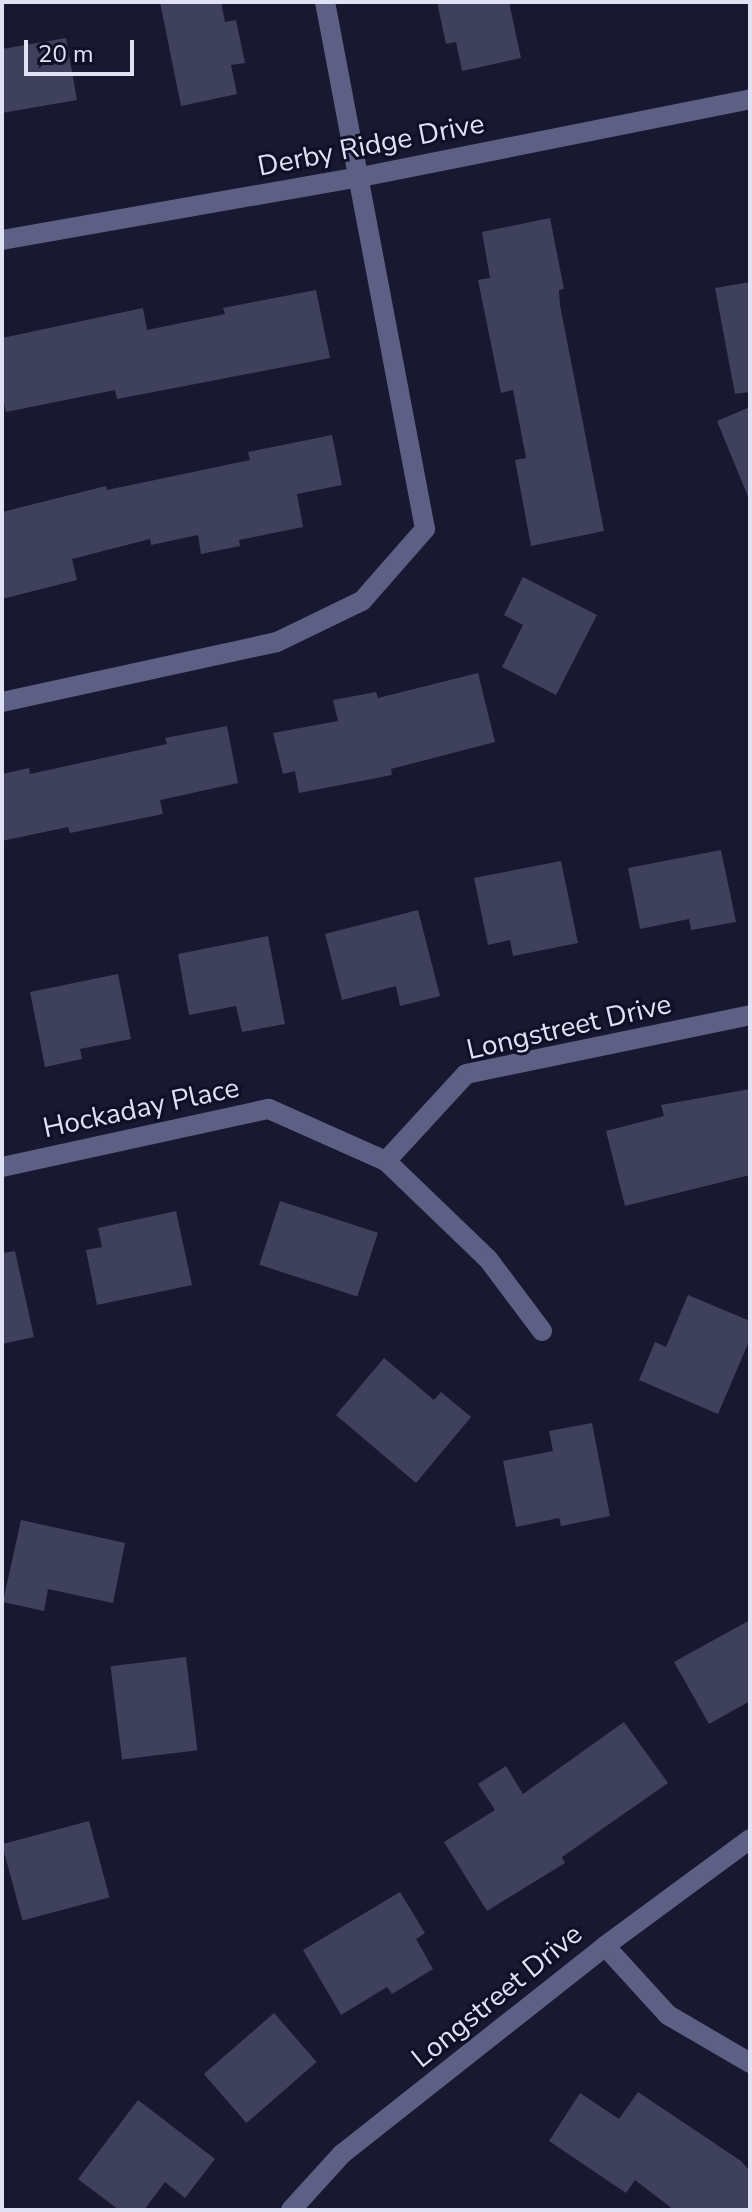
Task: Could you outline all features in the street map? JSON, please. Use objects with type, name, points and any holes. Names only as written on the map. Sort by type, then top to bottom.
[{"type":"street","points":[[2,702],[277,642],[362,601],[425,529],[361,177],[325,2]]},
{"type":"street","name":"Derby Ridge Drive","points":[[2,240],[361,177],[750,99]]},
{"type":"street","name":"Longstreet Drive","points":[[386,1161],[466,1074],[750,1015]]},
{"type":"street","name":"Hockaday Place","points":[[2,1167],[269,1109],[386,1161],[488,1259],[542,1331]]},
{"type":"street","name":"Longstreet Drive","points":[[291,2210],[342,2154],[605,1946],[750,1839]]},
{"type":"street","points":[[605,1946],[668,2015],[750,2063]]},
{"type":"building","points":[[160,2],[221,2],[225,22],[236,20],[245,63],[231,65],[237,94],[181,106]]},
{"type":"building","points":[[437,2],[509,2],[521,58],[462,71],[456,42],[446,44]]},
{"type":"building","points":[[66,38],[77,100],[2,113],[2,49]]},
{"type":"building","points":[[550,218],[564,289],[559,290],[560,305],[604,531],[531,546],[515,460],[526,458],[513,390],[501,393],[478,280],[490,278],[482,232]]},
{"type":"building","points":[[750,282],[750,392],[735,394],[715,288]]},
{"type":"building","points":[[316,290],[330,358],[117,399],[115,390],[6,412],[2,394],[2,338],[143,308],[147,330],[225,314],[223,308]]},
{"type":"building","points":[[750,407],[750,499],[749,499],[717,421]]},
{"type":"building","points":[[332,435],[342,485],[297,494],[303,527],[239,540],[240,546],[201,554],[198,535],[151,545],[150,539],[72,559],[77,580],[2,599],[2,512],[106,486],[107,490],[250,460],[248,452]]},
{"type":"building","points":[[523,577],[597,615],[556,695],[502,667],[523,625],[504,615]]},
{"type":"building","points":[[478,673],[495,742],[391,769],[392,775],[299,793],[295,771],[283,774],[273,733],[338,721],[333,700],[376,692],[378,698]]},
{"type":"building","points":[[227,726],[238,783],[160,800],[163,814],[70,833],[68,827],[2,841],[2,774],[29,768],[30,774],[167,744],[165,738]]},
{"type":"building","points":[[721,850],[736,922],[691,930],[689,919],[640,929],[628,868]]},
{"type":"building","points":[[561,861],[578,943],[513,956],[510,940],[488,945],[474,878]]},
{"type":"building","points":[[418,910],[440,996],[400,1006],[396,986],[342,1000],[325,934]]},
{"type":"building","points":[[268,936],[285,1024],[242,1032],[236,1006],[189,1015],[178,954]]},
{"type":"building","points":[[118,974],[131,1039],[80,1049],[82,1059],[45,1067],[30,992]]},
{"type":"building","points":[[750,1089],[750,1175],[625,1206],[606,1131],[664,1116],[661,1105]]},
{"type":"building","points":[[280,1201],[378,1233],[357,1297],[259,1265]]},
{"type":"building","points":[[176,1211],[192,1285],[97,1305],[86,1250],[102,1247],[98,1228]]},
{"type":"building","points":[[15,1251],[34,1337],[2,1344],[2,1253]]},
{"type":"building","points":[[688,1295],[750,1321],[750,1339],[718,1414],[639,1380],[655,1342],[666,1347]]},
{"type":"building","points":[[384,1358],[434,1400],[441,1392],[471,1417],[416,1483],[336,1415]]},
{"type":"building","points":[[592,1423],[610,1516],[561,1526],[559,1518],[516,1527],[503,1461],[553,1451],[549,1431]]},
{"type":"building","points":[[21,1520],[125,1543],[113,1603],[48,1589],[44,1611],[3,1602]]},
{"type":"building","points":[[750,1620],[750,1701],[709,1724],[674,1662]]},
{"type":"building","points":[[186,1657],[197,1750],[122,1760],[111,1666]]},
{"type":"building","points":[[624,1722],[668,1783],[562,1857],[565,1863],[487,1911],[444,1842],[495,1810],[478,1784],[506,1766],[523,1794]]},
{"type":"building","points":[[89,1821],[109,1897],[23,1921],[2,1844]]},
{"type":"building","points":[[400,1892],[425,1933],[416,1939],[433,1969],[392,1994],[387,1987],[341,2015],[303,1950]]},
{"type":"building","points":[[274,2013],[317,2062],[246,2123],[204,2074]]},
{"type":"building","points":[[638,2092],[741,2161],[750,2171],[750,2210],[674,2210],[635,2180],[626,2193],[549,2141],[580,2093],[619,2119]]},
{"type":"building","points":[[138,2100],[215,2159],[185,2198],[165,2182],[144,2210],[119,2210],[78,2179]]}]
